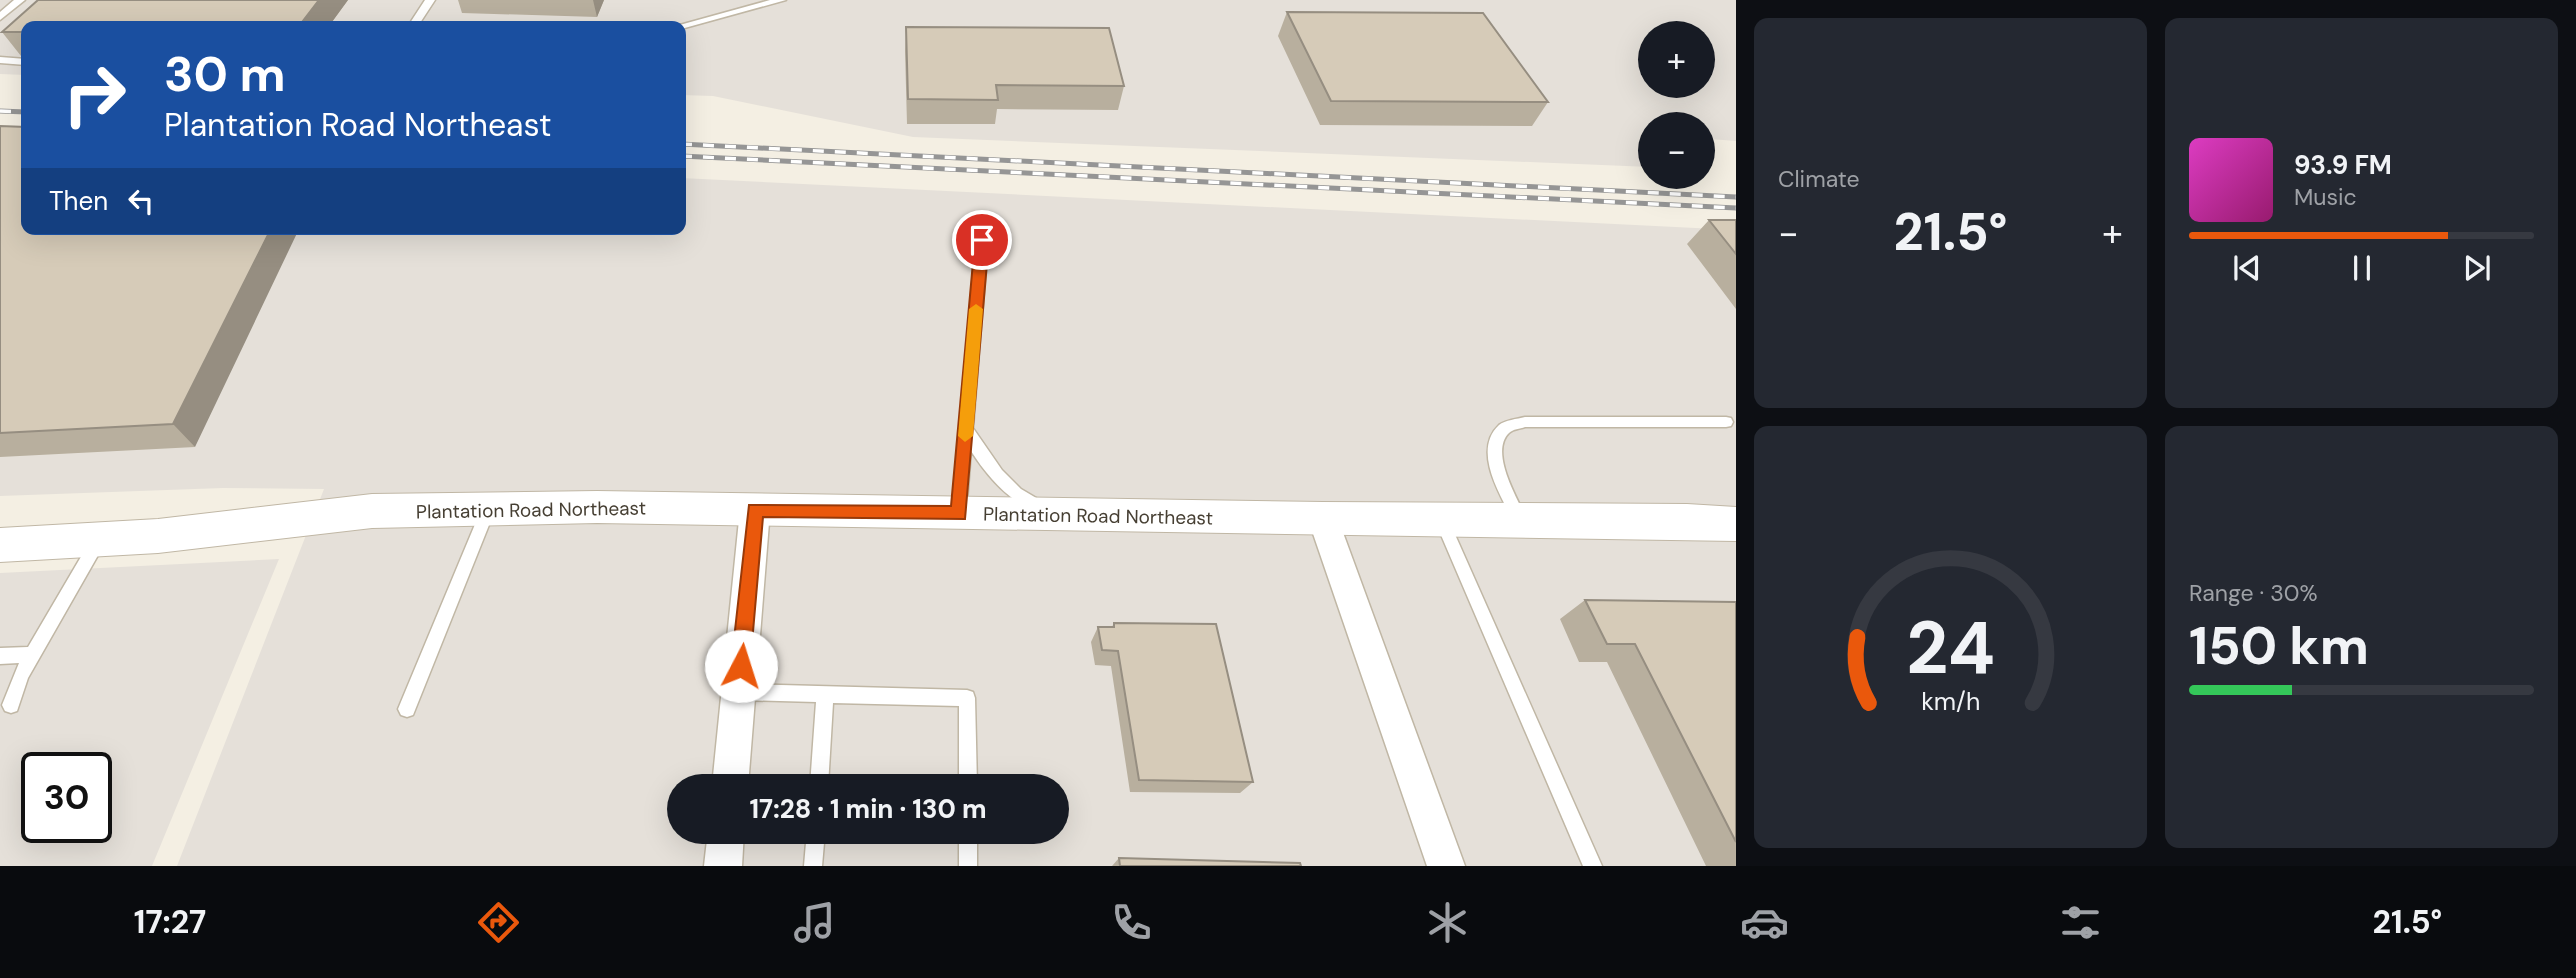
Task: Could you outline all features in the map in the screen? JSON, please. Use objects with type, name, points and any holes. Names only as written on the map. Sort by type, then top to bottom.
[{"type":"street","name":"Plantation Road Northeast","points":[[0,545],[158,536],[372,511],[489,509],[1686,521],[1736,524]]},
{"type":"street","points":[[731,774],[755,510]]},
{"type":"street","points":[[1323,519],[1447,866]]},
{"type":"street","points":[[723,866],[725,844]]},
{"type":"lane","points":[[0,17],[20,0]]},
{"type":"lane","points":[[415,21],[430,0]]},
{"type":"lane","points":[[686,25],[781,0]]},
{"type":"lane","points":[[0,60],[21,62]]},
{"type":"lane","points":[[959,514],[982,240]]},
{"type":"lane","points":[[1520,520],[1494,457],[1497,440],[1505,428],[1525,422],[1726,422]]},
{"type":"lane","points":[[966,429],[985,459],[1019,495],[1031,503],[1065,515]]},
{"type":"lane","points":[[407,709],[489,509]]},
{"type":"lane","points":[[1441,520],[1593,866]]},
{"type":"lane","points":[[11,705],[34,654],[99,539]]},
{"type":"lane","points":[[0,656],[34,654]]},
{"type":"lane","points":[[738,692],[967,698],[968,774]]},
{"type":"lane","points":[[820,774],[825,694]]},
{"type":"lane","points":[[813,866],[815,844]]},
{"type":"lane","points":[[968,844],[968,866]]},
{"type":"shaded area","points":[[0,0],[1736,0],[1736,141],[1715,139],[1715,112],[1638,112],[1638,167],[913,137],[713,96],[686,95],[686,21],[21,21],[21,75],[0,74]]},
{"type":"shaded area","points":[[0,142],[21,212],[21,235],[686,235],[686,178],[1736,230],[1736,866],[177,866],[324,489],[223,488],[0,496]]},
{"type":"shaded area","points":[[279,559],[152,866],[0,866],[0,573]]},
{"type":"building","points":[[38,0],[319,0],[303,21],[21,21],[21,32],[2,32]]},
{"type":"building","points":[[1287,12],[1483,13],[1548,102],[1331,101]]},
{"type":"building","points":[[906,27],[1109,28],[1124,86],[996,85],[998,100],[908,99]]},
{"type":"building","points":[[0,126],[21,127],[21,235],[268,235],[173,424],[0,433]]},
{"type":"building","points":[[1709,220],[1736,220],[1736,254]]},
{"type":"building","points":[[1585,600],[1736,602],[1736,842],[1635,644],[1607,644]]},
{"type":"building","points":[[1114,623],[1216,624],[1253,782],[1139,780],[1118,651],[1102,650],[1098,627],[1114,627]]},
{"type":"building","points":[[1119,858],[1300,863],[1301,866],[1120,866]]},
{"type":"railway","points":[[0,111],[21,112]]},
{"type":"railway","points":[[686,144],[1736,197]]},
{"type":"railway","points":[[686,156],[1736,208]]},
{"type":"slow traffic","points":[[965,436],[976,309]]},
{"type":"route","points":[[741,666],[755,510],[959,514],[982,240]]}]
